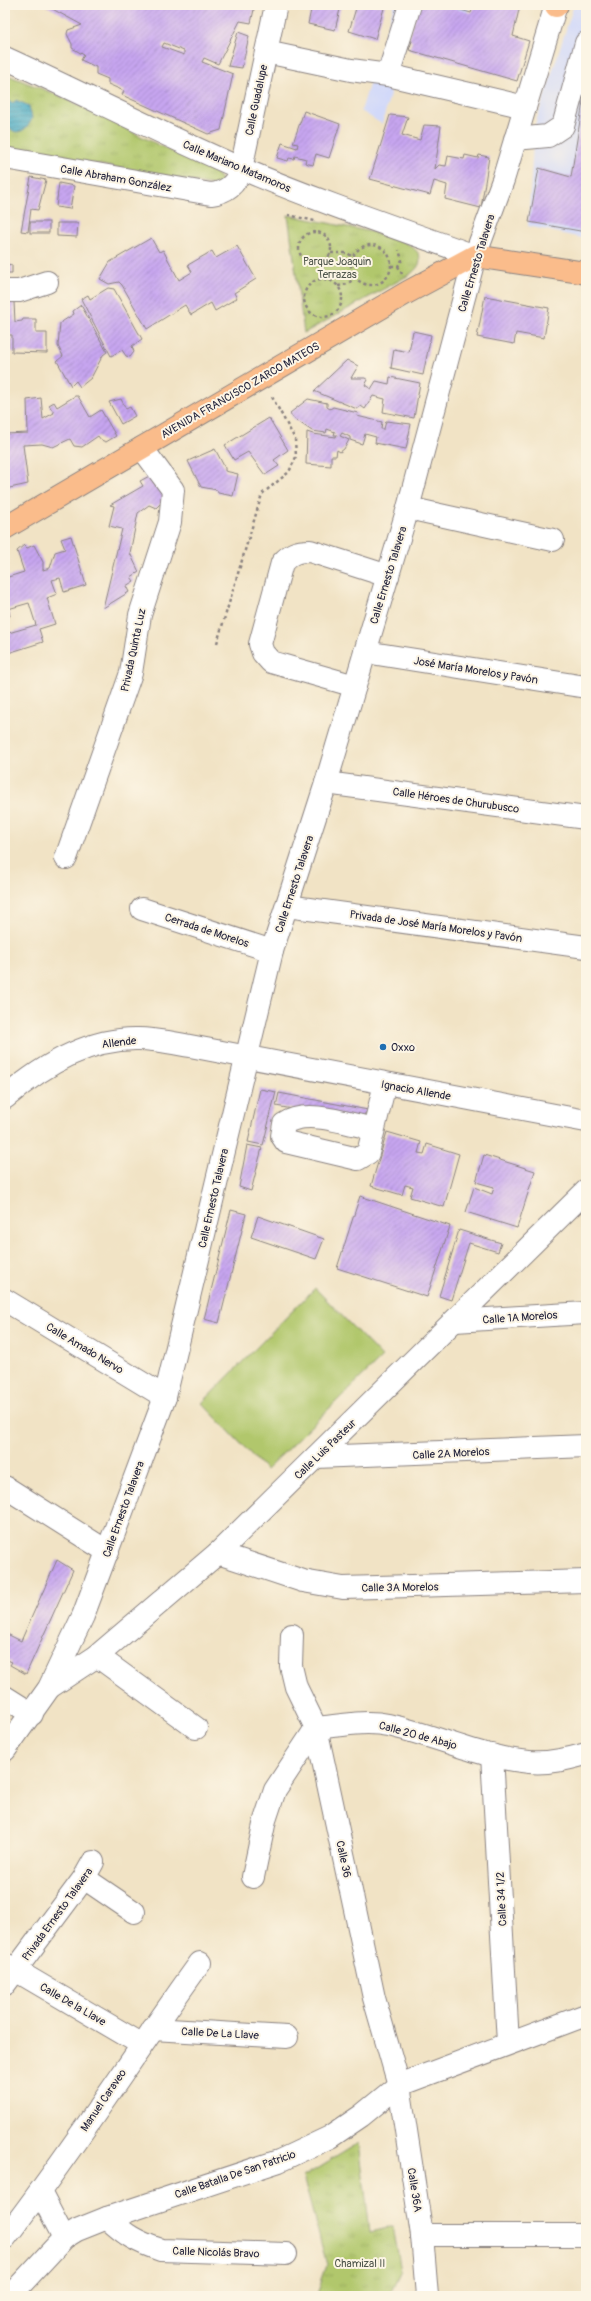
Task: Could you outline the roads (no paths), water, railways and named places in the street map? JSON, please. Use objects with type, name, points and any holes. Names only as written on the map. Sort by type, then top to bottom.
[{"type":"main road","points":[[476,256],[586,273]]},
{"type":"main road","name":"AVENIDA FRANCISCO ZARCO MATEOS","points":[[5,528],[262,378],[476,256]]},
{"type":"street","name":"Calle Guadalupe","points":[[226,190],[238,178],[241,169],[276,5]]},
{"type":"street","points":[[388,75],[410,5]]},
{"type":"street","name":"Calle Ernesto Talavera","points":[[5,1750],[32,1714],[48,1688],[83,1616],[165,1397],[272,951],[326,783],[408,508],[476,256],[525,108],[556,5]]},
{"type":"street","points":[[515,139],[548,136],[563,126],[586,43]]},
{"type":"street","points":[[266,52],[351,70],[388,75],[525,108]]},
{"type":"street","name":"Calle Mariano Matamoros","points":[[5,58],[170,137],[241,169],[324,202],[476,256]]},
{"type":"street","name":"Calle Abraham González","points":[[5,158],[211,194],[226,190]]},
{"type":"street","points":[[5,291],[19,291],[47,282]]},
{"type":"street","name":"Privada Quinta Luz","points":[[66,858],[131,674],[140,615],[170,522],[173,490],[142,448]]},
{"type":"street","points":[[408,508],[553,540]]},
{"type":"street","points":[[355,686],[271,662],[263,653],[260,644],[282,563],[297,551],[310,551],[388,576]]},
{"type":"street","name":"José María Morelos y Pavón","points":[[365,652],[586,687]]},
{"type":"street","name":"Calle Héroes de Churubusco","points":[[326,783],[586,818]]},
{"type":"street","name":"Privada de José María Morelos y Pavón","points":[[287,906],[586,947]]},
{"type":"street","name":"Cerrada de Morelos","points":[[142,909],[272,951]]},
{"type":"street","name":"Allende","points":[[5,1098],[49,1064],[97,1045],[118,1041],[137,1039],[247,1056]]},
{"type":"street","name":"Ignacio Allende","points":[[247,1056],[385,1084],[586,1121]]},
{"type":"street","points":[[374,1129],[385,1084]]},
{"type":"street","name":"Calle Luis Pasteur","points":[[48,1688],[96,1656],[218,1553],[586,1191]]},
{"type":"street","name":"Calle Amado Nervo","points":[[5,1300],[165,1397]]},
{"type":"street","name":"Calle 1A Morelos","points":[[455,1321],[586,1312]]},
{"type":"street","name":"Calle 2A Morelos","points":[[316,1457],[586,1446]]},
{"type":"street","points":[[5,1487],[108,1552]]},
{"type":"street","name":"Calle 3A Morelos","points":[[218,1553],[303,1581],[343,1588],[586,1581]]},
{"type":"street","name":"Calle 36","points":[[292,1635],[291,1666],[296,1687],[316,1728],[374,1998],[399,2085]]},
{"type":"street","points":[[96,1656],[196,1728]]},
{"type":"street","points":[[5,1697],[32,1714]]},
{"type":"street","name":"Calle 20 de Abajo","points":[[316,1728],[356,1724],[388,1725],[492,1755],[529,1762],[553,1762],[586,1754]]},
{"type":"street","points":[[254,1877],[265,1820],[275,1790],[316,1728]]},
{"type":"street","name":"Calle 34 1/2","points":[[492,1755],[508,2043]]},
{"type":"street","name":"Privada Ernesto Talavera","points":[[8,1973],[89,1870],[134,1912]]},
{"type":"street","name":"Manuel Caraveo","points":[[5,2238],[40,2192],[147,2036],[200,1963]]},
{"type":"street","name":"Calle De la Llave","points":[[8,1973],[147,2036]]},
{"type":"street","name":"Calle Batalla De San Patricio","points":[[10,2296],[64,2238],[107,2218],[279,2161],[304,2151],[361,2116],[399,2085],[508,2043],[584,2016]]},
{"type":"street","name":"Calle De La Llave","points":[[147,2036],[287,2037]]},
{"type":"street","name":"Calle 36A","points":[[399,2085],[422,2235],[427,2296]]},
{"type":"street","points":[[40,2192],[64,2238]]},
{"type":"street","name":"Calle Nicolás Bravo","points":[[107,2218],[123,2234],[161,2250],[286,2254]]},
{"type":"street","points":[[422,2235],[586,2235]]},
{"type":"water","points":[[5,99],[13,103],[16,100],[29,106],[32,118],[27,127],[21,131],[15,132],[5,124]]},
{"type":"place","name":"Oxxo","points":[[383,1047]]},
{"type":"park label","name":"Parque Joaquin Terrazas","points":[[337,267]]},
{"type":"park label","name":"Chamizal II","points":[[360,2263]]}]
